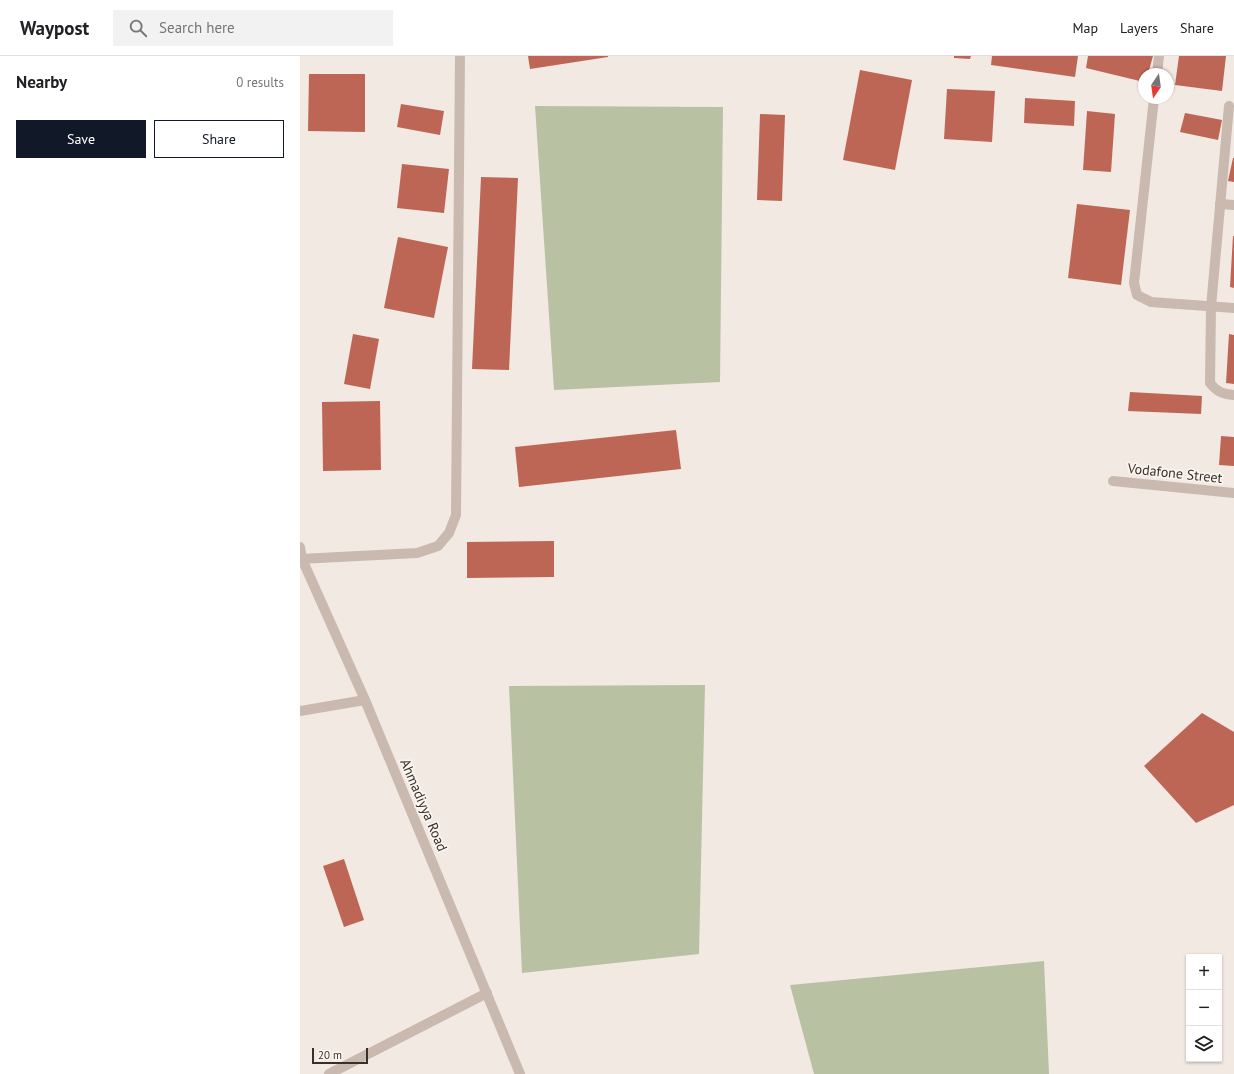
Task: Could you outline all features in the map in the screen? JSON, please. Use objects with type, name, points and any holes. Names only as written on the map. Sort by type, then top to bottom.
[{"type":"street","points":[[301,559],[417,553],[438,546],[449,533],[456,514],[460,56]]},
{"type":"street","points":[[1158,68],[1159,56]]},
{"type":"street","points":[[1153,104],[1134,283],[1137,295],[1151,302],[1234,308]]},
{"type":"street","points":[[1229,106],[1211,307],[1210,383],[1215,389],[1223,394],[1234,395]]},
{"type":"street","points":[[1220,204],[1234,205]]},
{"type":"street","name":"Vodafone Street","points":[[1113,481],[1234,493]]},
{"type":"street","name":"Ahmadiyya Road","points":[[300,547],[301,559],[365,700],[520,1074]]},
{"type":"street","points":[[300,711],[365,700]]},
{"type":"street","points":[[329,1074],[487,993]]},
{"type":"green space","points":[[535,106],[723,107],[720,382],[554,390]]},
{"type":"green space","points":[[705,685],[699,954],[522,973],[509,686]]},
{"type":"green space","points":[[1044,961],[1049,1074],[814,1074],[790,985]]},
{"type":"building","points":[[528,56],[608,56],[608,57],[530,69]]},
{"type":"building","points":[[954,56],[971,56],[970,59],[954,58]]},
{"type":"building","points":[[992,56],[1078,56],[1075,77],[991,65]]},
{"type":"building","points":[[1088,56],[1153,56],[1150,68],[1138,68],[1138,81],[1086,68]]},
{"type":"building","points":[[1179,56],[1226,56],[1222,91],[1175,85]]},
{"type":"building","points":[[860,70],[912,80],[895,170],[843,160]]},
{"type":"building","points":[[309,74],[365,74],[365,132],[308,131]]},
{"type":"building","points":[[947,89],[995,91],[992,142],[944,139]]},
{"type":"building","points":[[1025,98],[1075,101],[1074,126],[1024,123]]},
{"type":"building","points":[[401,104],[444,111],[440,135],[397,127]]},
{"type":"building","points":[[1087,111],[1115,114],[1111,172],[1083,170]]},
{"type":"building","points":[[1185,113],[1222,120],[1218,140],[1180,132]]},
{"type":"building","points":[[760,114],[785,115],[782,201],[757,200]]},
{"type":"building","points":[[1234,158],[1234,182],[1228,181]]},
{"type":"building","points":[[402,164],[449,169],[444,213],[397,208]]},
{"type":"building","points":[[481,177],[518,178],[509,370],[472,369]]},
{"type":"building","points":[[1077,204],[1130,210],[1121,285],[1068,278]]},
{"type":"building","points":[[1234,236],[1234,288],[1230,287]]},
{"type":"building","points":[[398,237],[448,247],[434,318],[384,308]]},
{"type":"building","points":[[353,334],[379,339],[370,389],[344,384]]},
{"type":"building","points":[[1229,334],[1234,335],[1234,384],[1226,383]]},
{"type":"building","points":[[1130,392],[1202,396],[1201,414],[1128,411]]},
{"type":"building","points":[[380,401],[381,470],[323,471],[322,402]]},
{"type":"building","points":[[676,430],[681,469],[519,487],[515,447]]},
{"type":"building","points":[[1221,436],[1234,437],[1234,466],[1219,465]]},
{"type":"building","points":[[554,541],[554,577],[467,578],[467,542]]},
{"type":"building","points":[[1202,713],[1234,732],[1234,805],[1196,823],[1144,766]]},
{"type":"building","points":[[344,859],[364,920],[344,927],[323,866]]}]
